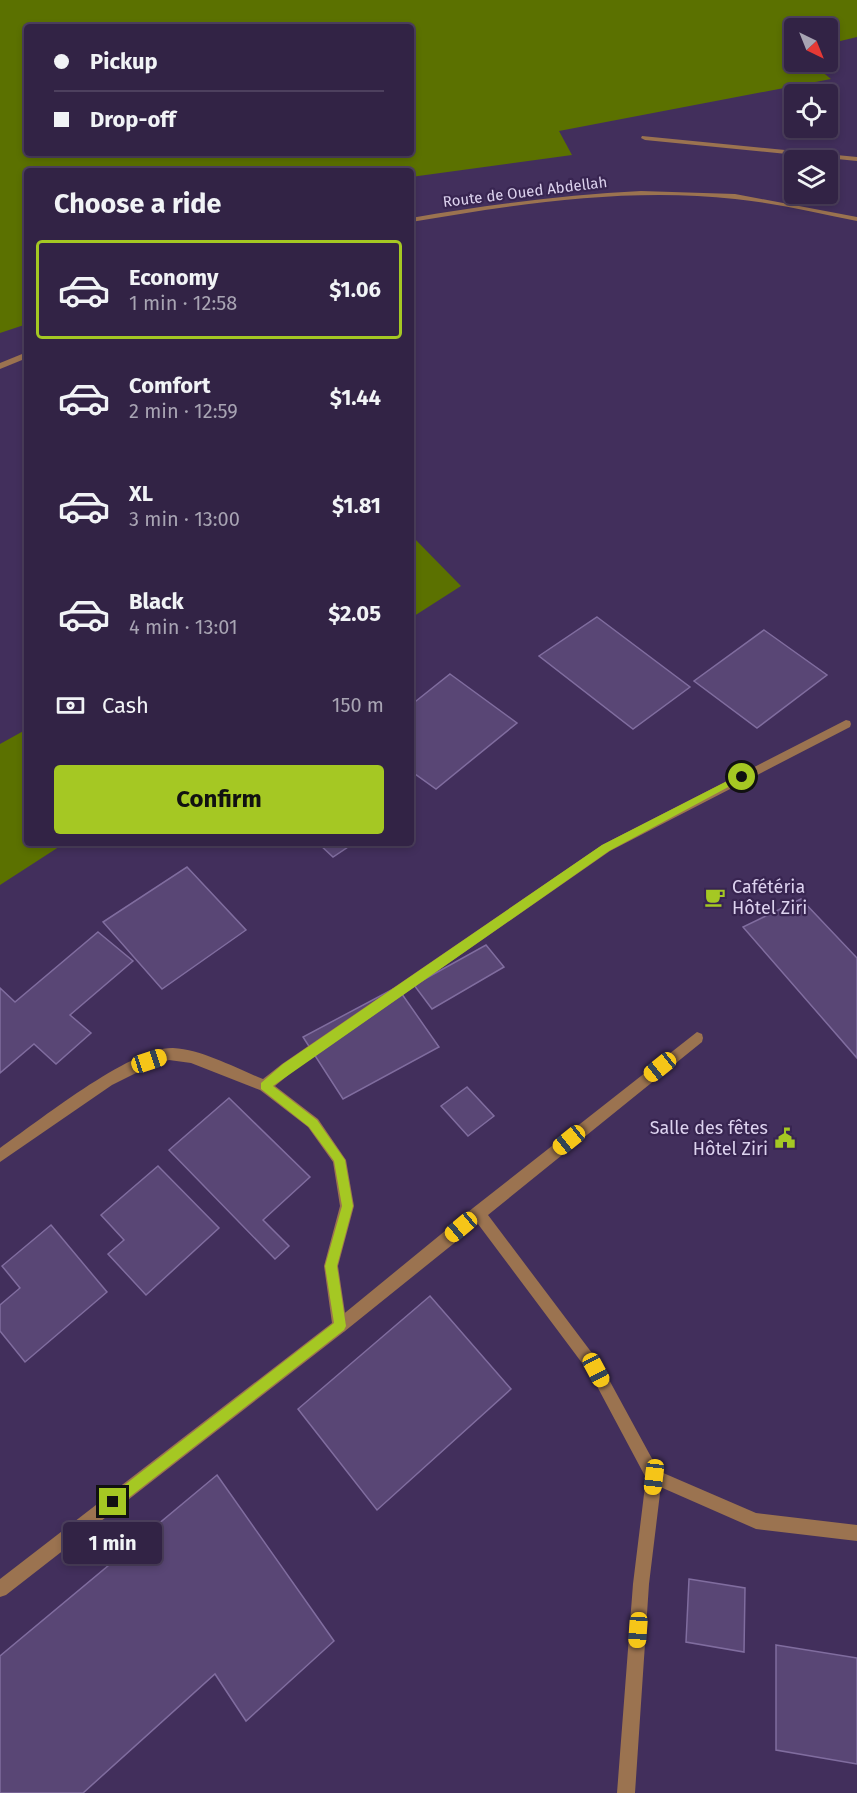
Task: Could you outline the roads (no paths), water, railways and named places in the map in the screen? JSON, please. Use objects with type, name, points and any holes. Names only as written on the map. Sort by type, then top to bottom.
[{"type":"street","points":[[645,138],[857,159]]},
{"type":"street","name":"Route de Oued Abdellah","points":[[414,219],[485,207],[589,195],[720,195],[857,219]]},
{"type":"street","points":[[0,366],[24,355]]},
{"type":"street","points":[[265,1086],[287,1068],[606,848],[846,724]]},
{"type":"street","points":[[0,1589],[340,1326],[696,1038]]},
{"type":"street","points":[[0,1156],[129,1067],[169,1054],[204,1062],[265,1086],[313,1123],[339,1160],[347,1206],[331,1266],[340,1326]]},
{"type":"street","points":[[478,1213],[596,1370],[654,1477],[641,1584],[626,1793]]},
{"type":"street","points":[[654,1477],[756,1521],[857,1533]]},
{"type":"place","name":"Cafétéria Hôtel Ziri","points":[[715,897]]},
{"type":"place","name":"Salle des fêtes Hôtel Ziri","points":[[785,1138]]}]
